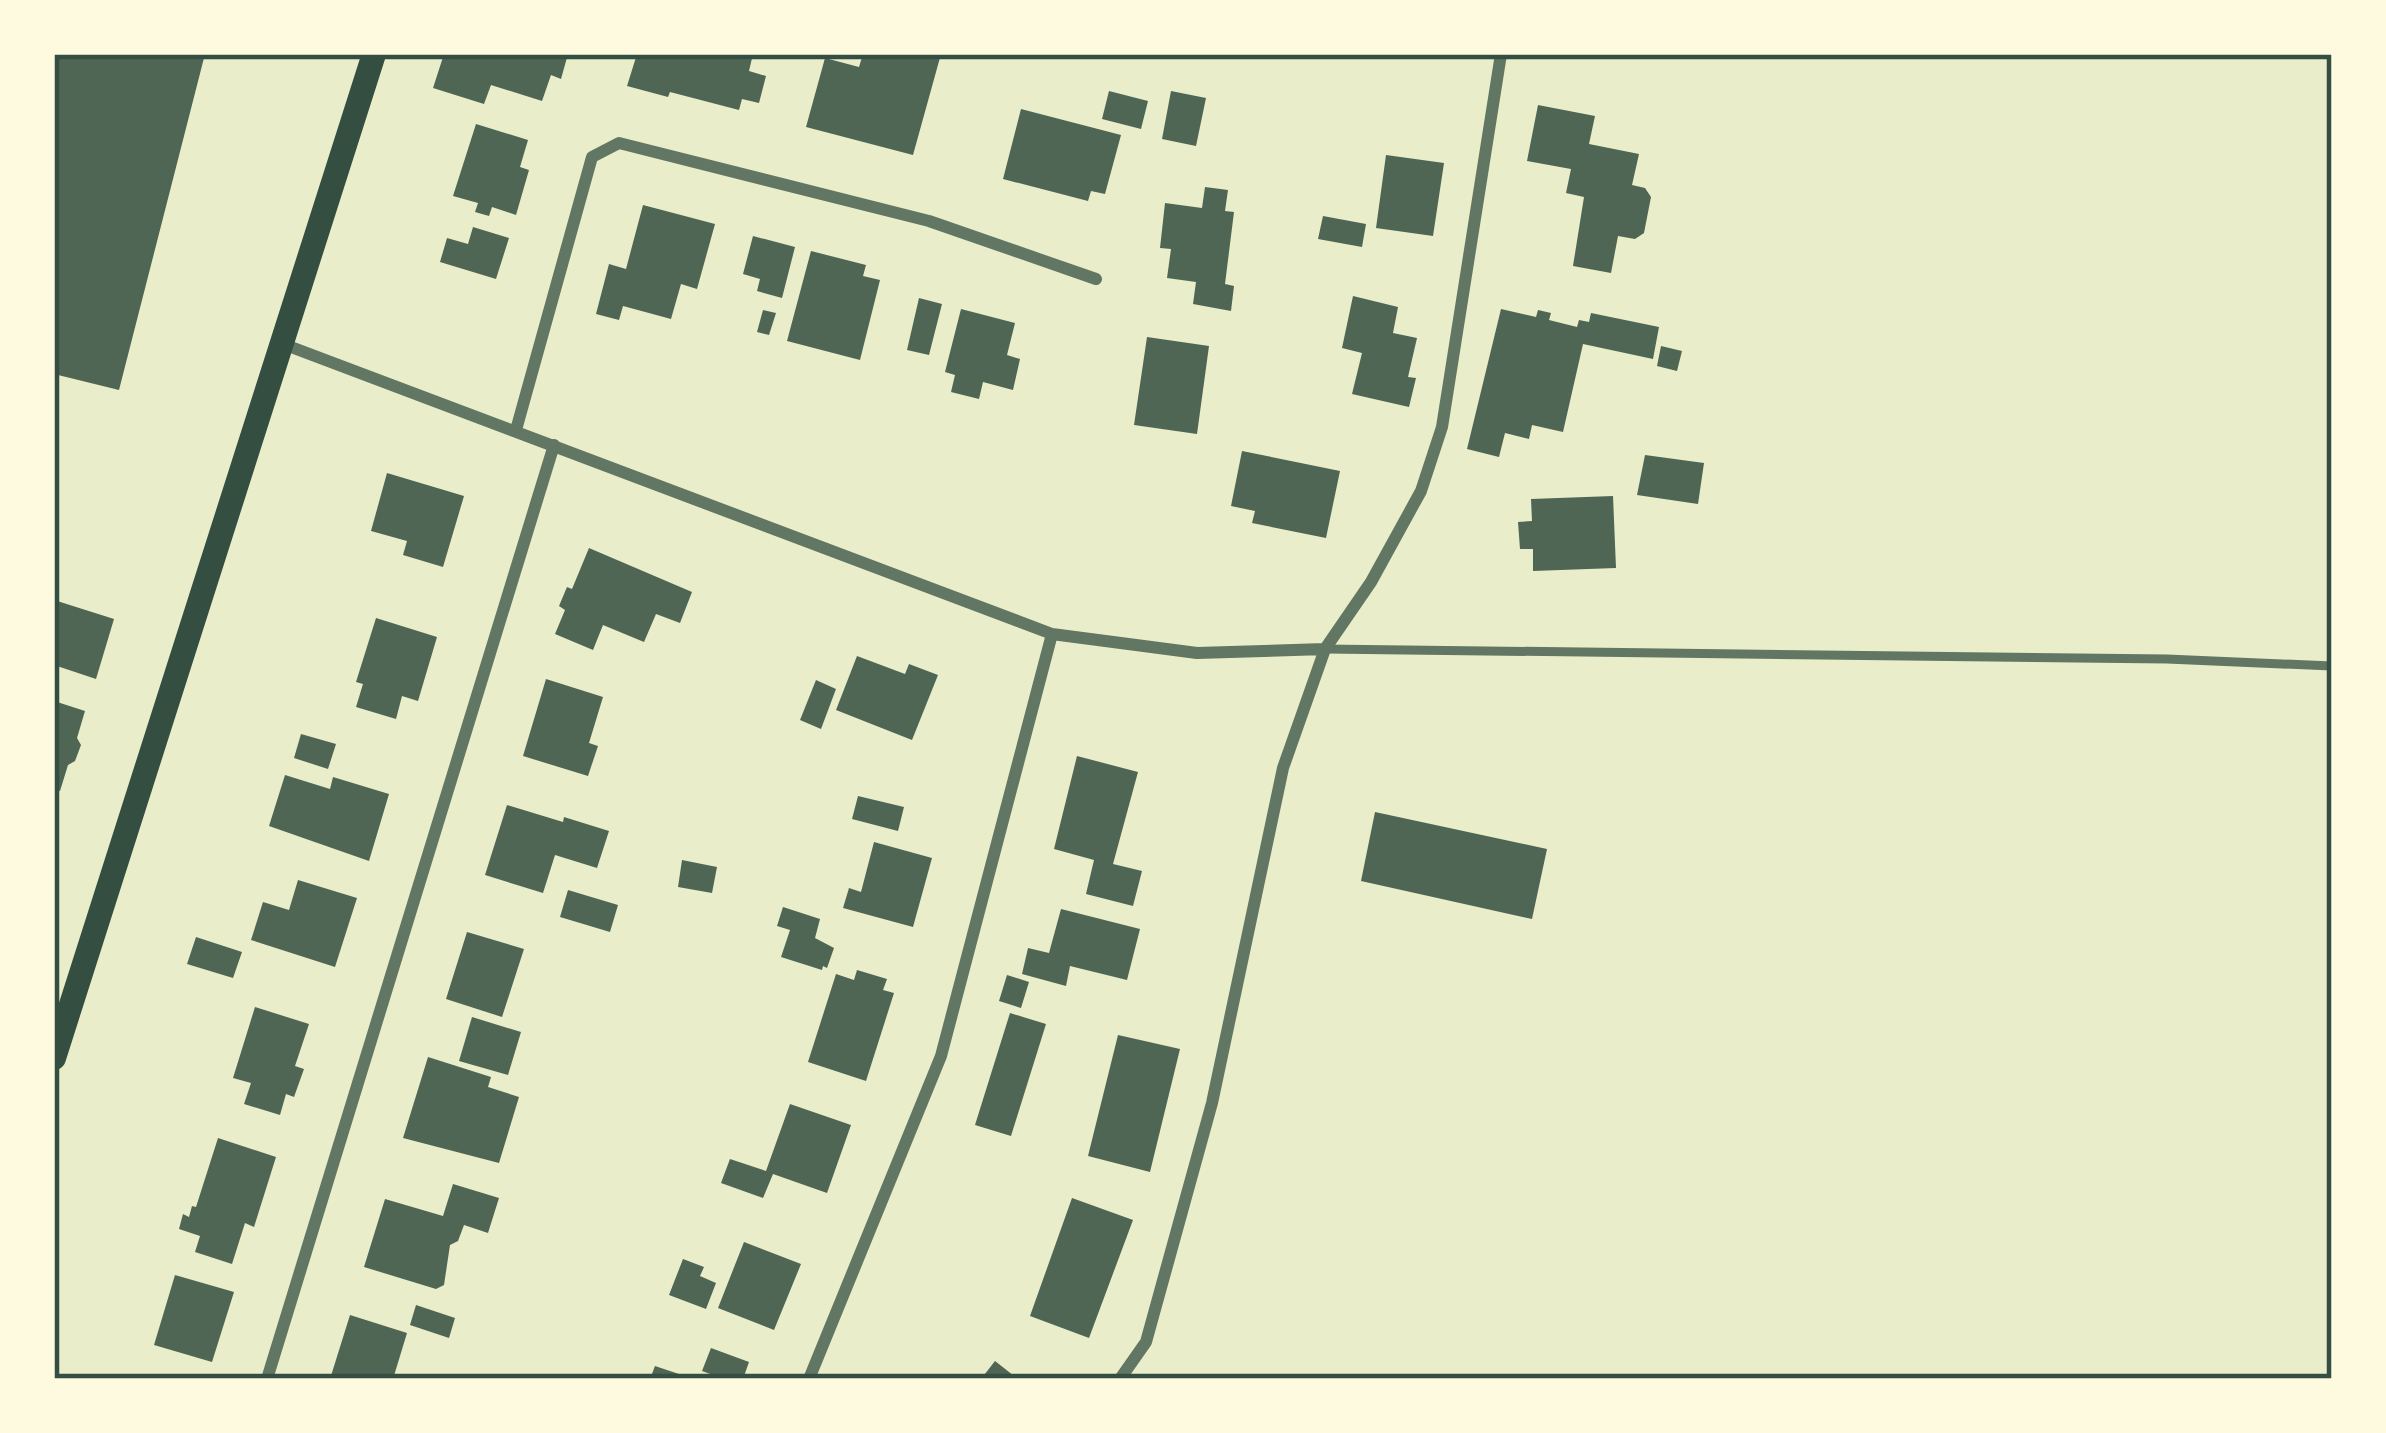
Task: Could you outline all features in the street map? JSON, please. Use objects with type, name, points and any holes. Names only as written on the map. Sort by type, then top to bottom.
[{"type":"main road","points":[[54,1058],[374,54]]},
{"type":"street","points":[[1120,1379],[1146,1342],[1212,1103],[1283,768],[1325,649],[1371,582],[1421,491],[1442,427],[1501,54]]},
{"type":"street","points":[[516,430],[592,157],[620,143],[928,221],[1096,279]]},
{"type":"street","points":[[284,344],[1052,634],[1197,652],[1325,649]]},
{"type":"street","points":[[267,1379],[554,445]]},
{"type":"street","points":[[809,1379],[941,1056],[1052,634]]},
{"type":"lane","points":[[1325,649],[2167,659],[2332,667]]},
{"type":"building","points":[[54,54],[205,54],[119,390],[54,374]]},
{"type":"building","points":[[444,54],[497,58],[498,54],[568,54],[561,79],[551,75],[542,101],[491,85],[484,104],[433,88]]},
{"type":"building","points":[[637,54],[675,58],[676,54],[753,54],[749,71],[766,76],[759,103],[742,99],[739,110],[627,86]]},
{"type":"building","points":[[863,54],[941,54],[913,155],[806,127],[825,58],[859,67]]},
{"type":"building","points":[[1109,91],[1148,101],[1141,129],[1102,119]]},
{"type":"building","points":[[1171,91],[1206,98],[1196,146],[1162,139]]},
{"type":"building","points":[[1538,105],[1595,116],[1589,144],[1639,154],[1632,185],[1645,188],[1651,197],[1644,233],[1635,239],[1618,236],[1611,273],[1573,266],[1584,197],[1566,193],[1571,169],[1527,161]]},
{"type":"building","points":[[1021,109],[1121,135],[1105,194],[1091,191],[1088,201],[1003,179]]},
{"type":"building","points":[[476,124],[528,140],[520,167],[529,170],[516,215],[492,207],[489,216],[475,212],[478,203],[453,196]]},
{"type":"building","points":[[1386,155],[1444,163],[1433,236],[1376,228]]},
{"type":"building","points":[[1205,187],[1228,190],[1225,211],[1234,212],[1225,284],[1234,286],[1231,311],[1193,304],[1196,282],[1167,278],[1171,249],[1160,248],[1165,203],[1202,208]]},
{"type":"building","points":[[643,205],[715,224],[697,289],[681,284],[671,319],[623,306],[619,320],[596,314],[609,264],[626,269]]},
{"type":"building","points":[[1323,216],[1366,224],[1362,247],[1318,239]]},
{"type":"building","points":[[473,227],[509,238],[496,279],[440,262],[447,238],[468,244]]},
{"type":"building","points":[[753,236],[795,247],[782,298],[757,291],[760,279],[743,274]]},
{"type":"building","points":[[811,251],[866,265],[863,276],[880,280],[860,360],[787,341]]},
{"type":"building","points":[[1353,296],[1398,307],[1393,333],[1417,338],[1408,377],[1416,378],[1409,407],[1352,394],[1362,353],[1342,348]]},
{"type":"building","points":[[919,298],[942,304],[929,355],[907,350]]},
{"type":"building","points":[[961,309],[1015,323],[1007,355],[1020,359],[1013,390],[983,382],[979,399],[951,392],[955,375],[945,372]]},
{"type":"building","points":[[1501,309],[1536,317],[1538,310],[1551,313],[1549,320],[1577,327],[1579,320],[1589,322],[1591,313],[1659,327],[1653,359],[1583,344],[1563,432],[1532,425],[1529,439],[1505,433],[1499,457],[1467,449]]},
{"type":"building","points":[[763,310],[776,313],[769,335],[757,332]]},
{"type":"building","points":[[1147,337],[1209,346],[1197,434],[1134,425]]},
{"type":"building","points":[[1661,346],[1682,351],[1677,371],[1657,366]]},
{"type":"building","points":[[1242,451],[1340,471],[1326,538],[1252,523],[1255,511],[1231,506]]},
{"type":"building","points":[[1645,455],[1704,463],[1698,504],[1637,495]]},
{"type":"building","points":[[387,473],[464,496],[443,567],[403,555],[407,541],[371,531]]},
{"type":"building","points":[[1613,496],[1616,568],[1533,571],[1533,549],[1520,549],[1518,522],[1532,521],[1531,499]]},
{"type":"building","points":[[589,548],[692,592],[680,623],[656,614],[644,642],[603,625],[593,650],[555,634],[565,610],[559,606],[567,587],[572,589]]},
{"type":"building","points":[[54,600],[114,619],[96,679],[54,665]]},
{"type":"building","points":[[376,618],[437,637],[418,701],[402,696],[396,719],[356,707],[363,684],[356,682]]},
{"type":"building","points":[[857,656],[905,674],[909,664],[938,675],[912,740],[836,710]]},
{"type":"building","points":[[546,679],[603,697],[589,743],[598,746],[588,776],[523,756]]},
{"type":"building","points":[[816,680],[836,689],[821,729],[800,720]]},
{"type":"building","points":[[54,701],[85,711],[77,738],[81,745],[60,791],[54,789]]},
{"type":"building","points":[[301,734],[336,744],[328,769],[294,758]]},
{"type":"building","points":[[1077,756],[1138,772],[1113,864],[1142,871],[1133,906],[1086,894],[1094,860],[1054,849]]},
{"type":"building","points":[[285,775],[330,789],[333,777],[389,794],[369,861],[269,826]]},
{"type":"building","points":[[858,796],[904,807],[898,831],[852,819]]},
{"type":"building","points":[[507,805],[609,831],[597,868],[555,855],[543,893],[485,875]]},
{"type":"building","points":[[1375,812],[1547,849],[1532,919],[1361,881]]},
{"type":"building","points":[[874,842],[932,858],[913,927],[843,908],[849,888],[861,892]]},
{"type":"building","points":[[682,860],[717,867],[712,893],[678,887]]},
{"type":"building","points":[[298,880],[357,898],[335,967],[251,940],[263,902],[289,910]]},
{"type":"building","points":[[568,890],[618,905],[610,932],[560,917]]},
{"type":"building","points":[[783,907],[820,919],[815,938],[834,948],[827,968],[781,957],[790,930],[777,926]]},
{"type":"building","points":[[1061,909],[1140,929],[1127,980],[1070,966],[1066,986],[1022,974],[1028,948],[1049,953]]},
{"type":"building","points":[[467,932],[524,949],[502,1017],[446,999]]},
{"type":"building","points":[[196,937],[242,952],[233,978],[187,964]]},
{"type":"building","points":[[857,970],[887,979],[883,990],[894,993],[866,1081],[808,1062],[836,974],[854,980]]},
{"type":"building","points":[[1007,975],[1029,982],[1021,1008],[999,1001]]},
{"type":"building","points":[[255,1007],[309,1024],[295,1066],[304,1069],[294,1097],[286,1094],[280,1115],[244,1104],[251,1083],[233,1078]]},
{"type":"building","points":[[1010,1013],[1046,1024],[1011,1136],[975,1125]]},
{"type":"building","points":[[472,1017],[521,1032],[508,1075],[459,1061]]},
{"type":"building","points":[[1118,1035],[1180,1049],[1150,1172],[1088,1156]]},
{"type":"building","points":[[428,1057],[491,1077],[488,1087],[519,1097],[499,1163],[403,1138]]},
{"type":"building","points":[[790,1104],[851,1125],[827,1193],[773,1174],[763,1198],[721,1183],[730,1159],[766,1171]]},
{"type":"building","points":[[218,1138],[276,1157],[254,1227],[245,1223],[232,1264],[195,1252],[200,1236],[179,1229],[183,1214],[189,1217],[192,1206],[196,1207]]},
{"type":"building","points":[[453,1184],[499,1198],[488,1233],[464,1225],[458,1241],[450,1245],[444,1285],[436,1289],[364,1267],[385,1199],[443,1216]]},
{"type":"building","points":[[1072,1198],[1133,1220],[1089,1338],[1030,1316]]},
{"type":"building","points":[[744,1242],[801,1264],[774,1330],[718,1308]]},
{"type":"building","points":[[683,1259],[704,1267],[700,1276],[716,1283],[706,1309],[669,1295]]},
{"type":"building","points":[[175,1275],[234,1292],[212,1362],[154,1345]]},
{"type":"building","points":[[416,1305],[455,1318],[449,1338],[410,1325]]},
{"type":"building","points":[[350,1315],[407,1333],[393,1379],[330,1379]]},
{"type":"building","points":[[711,1348],[749,1362],[743,1379],[724,1379],[702,1371]]},
{"type":"building","points":[[995,1361],[1018,1379],[981,1379]]},
{"type":"building","points":[[655,1366],[691,1378],[691,1379],[650,1379]]}]
